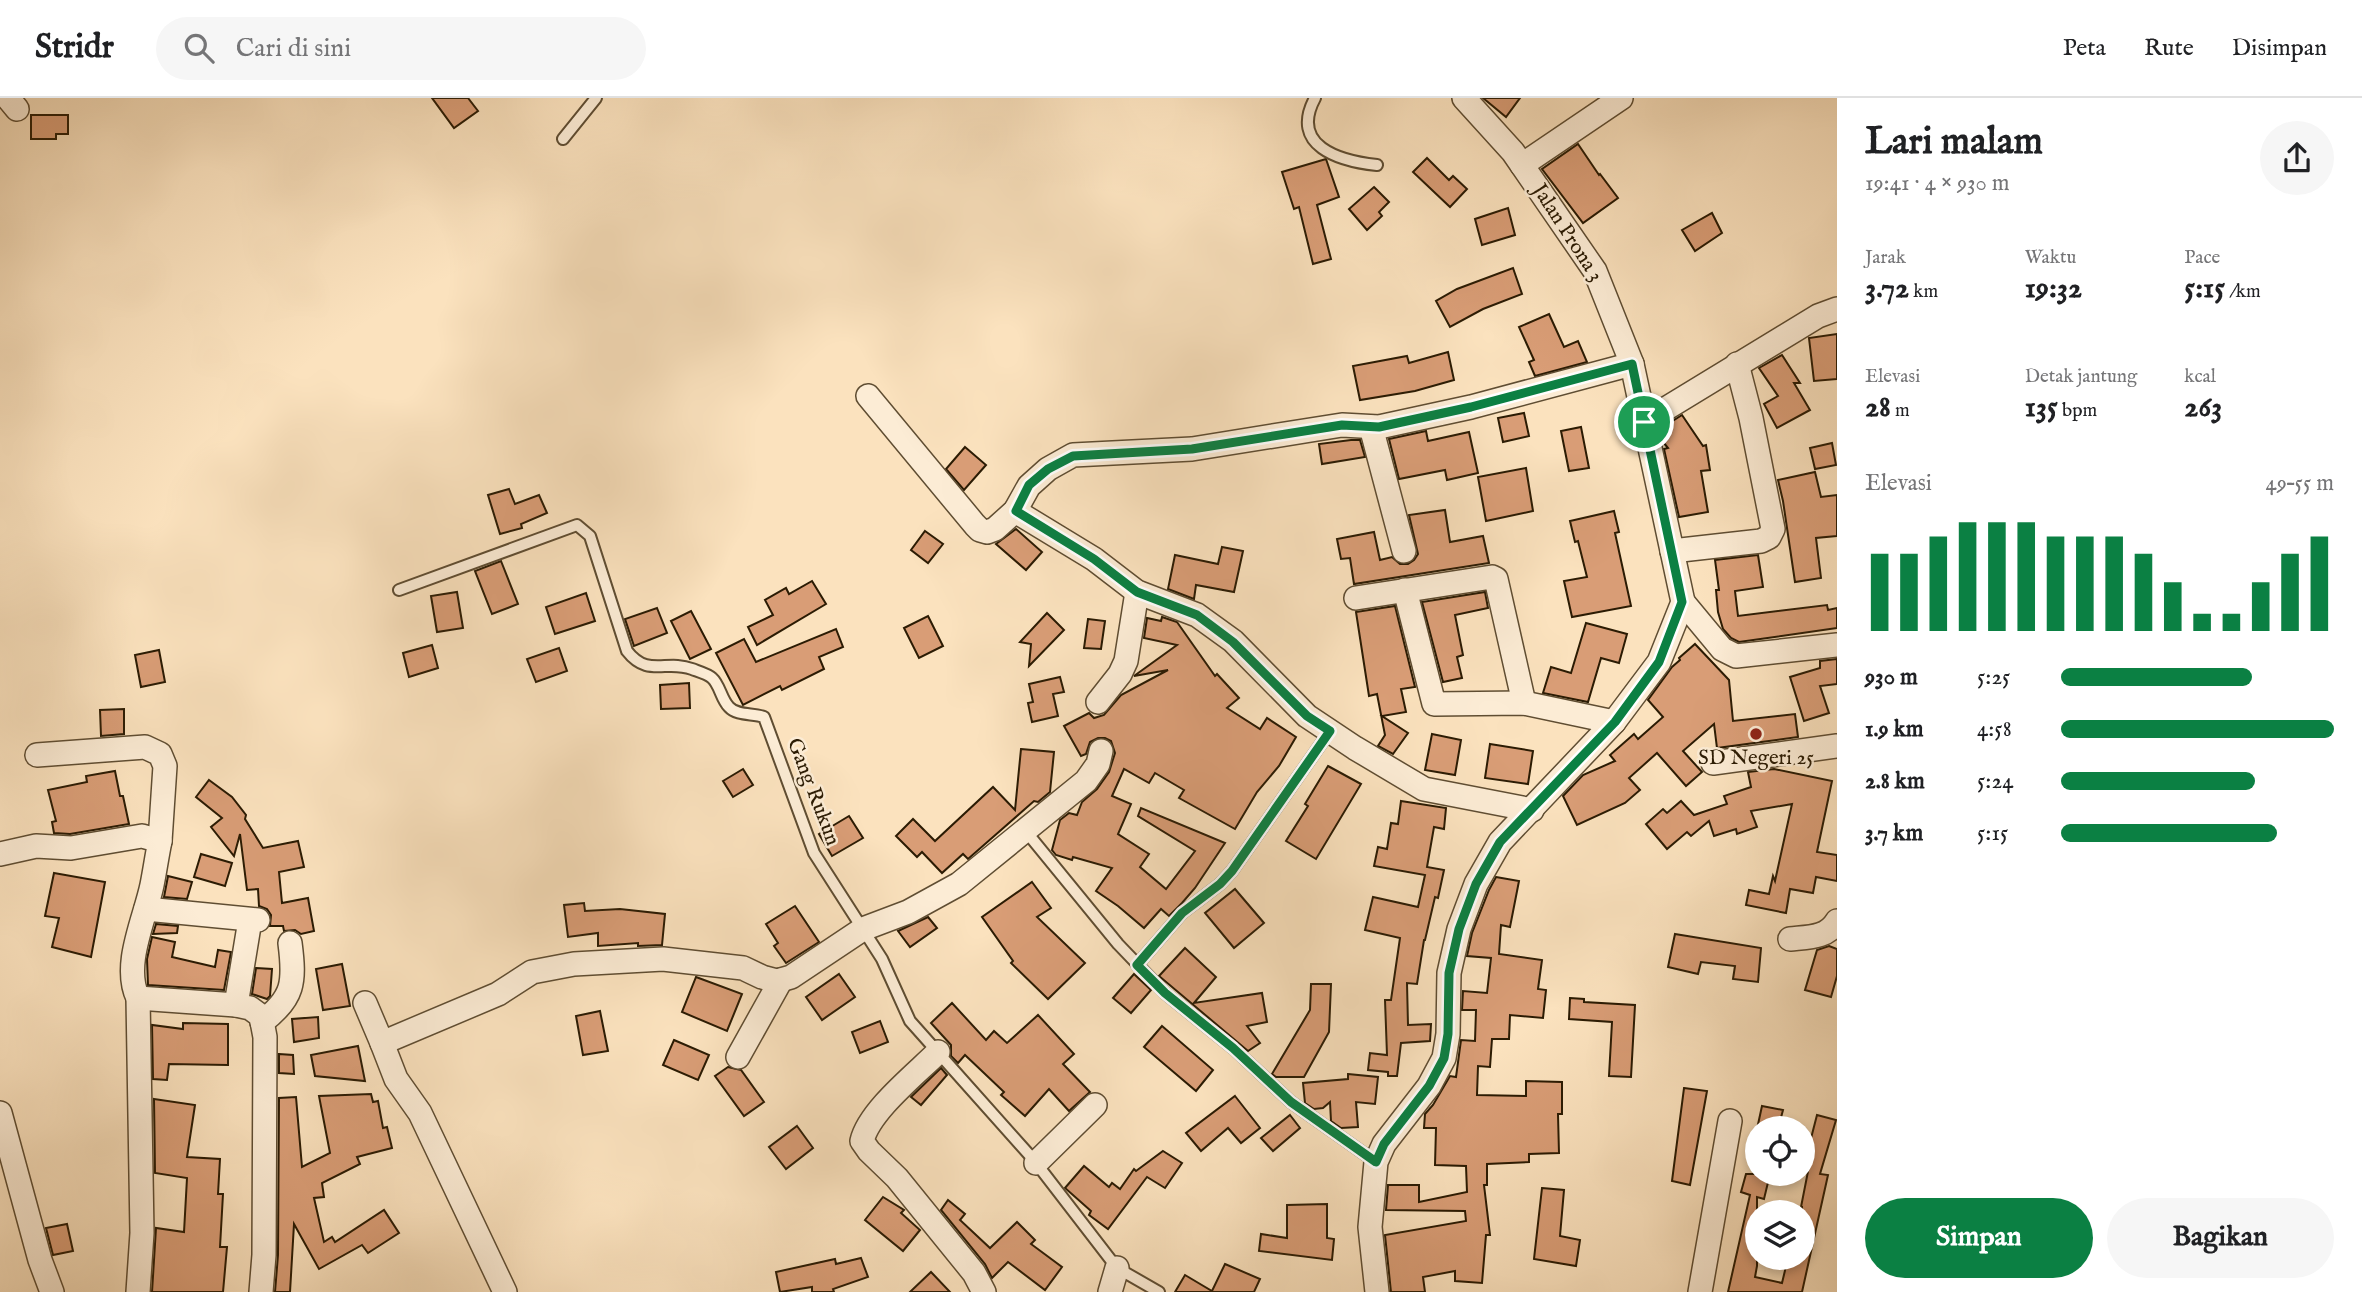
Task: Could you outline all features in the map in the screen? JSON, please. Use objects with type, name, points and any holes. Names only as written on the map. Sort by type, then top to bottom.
[{"type":"street","name":"Jalan Prona 3","points":[[1464,98],[1513,152],[1595,271],[1632,364],[1682,602]]},
{"type":"street","points":[[1522,165],[1621,98]]},
{"type":"street","points":[[1644,422],[1818,316],[1837,309]]},
{"type":"street","points":[[869,396],[980,530],[987,532],[995,529],[1016,511],[1029,485],[1048,469],[1073,456],[1192,449],[1342,425],[1379,427],[1471,407],[1632,364]]},
{"type":"street","points":[[1672,551],[1761,541],[1769,537],[1773,529],[1751,418],[1737,364]]},
{"type":"street","points":[[1371,427],[1404,551]]},
{"type":"street","points":[[1016,511],[1094,559],[1137,592],[1197,615],[1233,642],[1307,716],[1424,789],[1532,810]]},
{"type":"street","points":[[1356,598],[1492,577],[1496,579],[1524,703]]},
{"type":"street","points":[[1405,590],[1434,704],[1524,703],[1615,722]]},
{"type":"street","points":[[1098,702],[1120,674],[1126,661],[1137,592]]},
{"type":"street","points":[[1377,1292],[1370,1227],[1376,1162],[1384,1144],[1429,1086],[1444,1058],[1448,1034],[1449,973],[1459,929],[1476,884],[1500,842],[1615,722],[1659,662],[1682,602],[1722,649],[1736,656],[1837,645]]},
{"type":"street","points":[[1713,763],[1837,746]]},
{"type":"street","points":[[37,755],[145,747],[159,754],[165,766],[160,841],[132,981],[138,998],[142,1233],[138,1292]]},
{"type":"street","points":[[382,1043],[498,994],[532,972],[574,964],[663,959],[743,968],[762,977],[781,979],[791,976],[863,929],[908,912],[959,884],[1086,781],[1098,764],[1101,751]]},
{"type":"street","points":[[0,854],[36,846],[71,848],[142,836],[160,841]]},
{"type":"street","points":[[146,909],[254,920],[236,1005]]},
{"type":"street","points":[[1790,939],[1816,937],[1831,931],[1837,921]]},
{"type":"street","points":[[262,1022],[279,1010],[289,997],[293,972],[290,943]]},
{"type":"street","points":[[738,1057],[781,979]]},
{"type":"street","points":[[138,998],[236,1005],[250,1008],[261,1016],[265,1037],[264,1255],[261,1292]]},
{"type":"street","points":[[365,1003],[396,1079],[420,1113],[505,1292]]},
{"type":"street","points":[[938,1052],[875,1115],[865,1130],[862,1141],[897,1178],[974,1273],[984,1292]]},
{"type":"street","points":[[1037,1163],[1095,1105]]},
{"type":"street","points":[[0,1113],[40,1260],[52,1292]]},
{"type":"street","points":[[1700,1292],[1730,1121]]},
{"type":"street","points":[[1110,1292],[1117,1268]]},
{"type":"lane","points":[[563,139],[597,98]]},
{"type":"lane","points":[[1315,98],[1307,123],[1312,140],[1329,153],[1353,163],[1377,164]]},
{"type":"lane","name":"Gang Rukun","points":[[399,590],[577,525],[590,536],[627,651],[636,662],[647,667],[688,667],[712,678],[729,707],[738,713],[754,713],[764,717],[814,853],[882,959],[911,1021],[1037,1163],[1117,1268],[1159,1292]]},
{"type":"lane","points":[[1137,965],[1182,913],[1220,884],[1232,871],[1330,731]]},
{"type":"lane","points":[[1024,829],[1099,921],[1165,993],[1233,1048],[1291,1102],[1376,1162]]},
{"type":"building","points":[[432,98],[468,98],[478,111],[454,128]]},
{"type":"building","points":[[1483,98],[1520,98],[1506,117]]},
{"type":"building","points":[[31,115],[68,115],[68,134],[56,134],[56,139],[31,139]]},
{"type":"building","points":[[1578,144],[1618,198],[1583,223],[1542,169]]},
{"type":"building","points":[[1427,158],[1449,180],[1453,176],[1467,189],[1450,207],[1413,172]]},
{"type":"building","points":[[1326,159],[1339,197],[1317,205],[1331,259],[1313,264],[1299,207],[1294,209],[1282,172]]},
{"type":"building","points":[[1374,187],[1389,202],[1379,212],[1382,216],[1367,230],[1349,209]]},
{"type":"building","points":[[1508,208],[1515,235],[1482,245],[1475,219]]},
{"type":"building","points":[[1712,213],[1722,233],[1695,251],[1682,230]]},
{"type":"building","points":[[1513,268],[1522,294],[1483,309],[1450,327],[1436,301],[1457,289]]},
{"type":"building","points":[[1549,314],[1564,347],[1578,341],[1587,362],[1535,376],[1529,362],[1534,360],[1519,327]]},
{"type":"building","points":[[1837,334],[1837,379],[1814,381],[1809,338]]},
{"type":"building","points":[[1448,352],[1454,380],[1415,391],[1360,400],[1353,366],[1407,356],[1409,363]]},
{"type":"building","points":[[1782,355],[1800,383],[1794,383],[1810,410],[1777,428],[1764,404],[1778,396],[1759,368]]},
{"type":"building","points":[[1524,413],[1529,436],[1503,442],[1498,418]]},
{"type":"building","points":[[1682,415],[1703,446],[1706,445],[1710,470],[1701,471],[1708,512],[1679,517],[1664,449],[1668,448],[1663,442],[1660,429]]},
{"type":"building","points":[[1581,427],[1589,468],[1569,471],[1561,431]]},
{"type":"building","points":[[1426,431],[1428,441],[1469,432],[1478,473],[1447,480],[1445,470],[1399,479],[1389,439]]},
{"type":"building","points":[[1360,440],[1365,457],[1322,464],[1319,444]]},
{"type":"building","points":[[1832,443],[1836,465],[1815,469],[1810,448]]},
{"type":"building","points":[[965,447],[986,465],[964,490],[946,469]]},
{"type":"building","points":[[1526,468],[1533,511],[1486,521],[1478,477]]},
{"type":"building","points":[[1815,472],[1821,497],[1837,495],[1837,536],[1816,538],[1821,578],[1795,582],[1778,480]]},
{"type":"building","points":[[509,489],[515,504],[539,495],[547,513],[521,524],[522,528],[500,534],[488,495]]},
{"type":"building","points":[[1445,510],[1450,542],[1483,536],[1489,563],[1354,584],[1350,558],[1341,559],[1337,539],[1374,532],[1380,560],[1392,557],[1400,564],[1408,564],[1418,554],[1409,515]]},
{"type":"building","points":[[1614,511],[1619,532],[1615,533],[1631,606],[1572,617],[1564,581],[1587,577],[1570,521]]},
{"type":"building","points":[[1016,529],[1042,552],[1026,570],[996,544]]},
{"type":"building","points":[[925,531],[943,544],[928,563],[911,550]]},
{"type":"building","points":[[1222,547],[1243,551],[1234,592],[1196,585],[1194,599],[1168,589],[1175,555],[1218,564]]},
{"type":"building","points":[[1758,555],[1763,587],[1735,591],[1738,616],[1827,605],[1828,610],[1837,608],[1837,628],[1739,642],[1731,638],[1723,629],[1718,612],[1716,590],[1719,590],[1715,560]]},
{"type":"building","points":[[501,561],[518,604],[492,614],[475,571]]},
{"type":"building","points":[[812,581],[826,604],[757,645],[748,627],[773,615],[765,600],[786,588],[789,594]]},
{"type":"building","points":[[457,592],[463,628],[437,632],[431,596]]},
{"type":"building","points":[[1485,592],[1488,608],[1455,615],[1463,655],[1457,657],[1462,678],[1443,682],[1422,602]]},
{"type":"building","points":[[586,593],[595,621],[555,634],[546,607]]},
{"type":"building","points":[[1395,606],[1415,687],[1401,689],[1406,712],[1382,716],[1408,733],[1393,754],[1378,746],[1385,735],[1377,694],[1369,696],[1356,612]]},
{"type":"building","points":[[657,608],[667,633],[634,646],[625,619]]},
{"type":"building","points":[[691,611],[711,649],[690,659],[671,621]]},
{"type":"building","points":[[1047,613],[1064,630],[1029,666],[1031,644],[1020,642]]},
{"type":"building","points":[[928,616],[943,646],[919,658],[904,628]]},
{"type":"building","points":[[1162,617],[1177,622],[1215,676],[1217,674],[1239,698],[1227,708],[1260,729],[1267,718],[1296,737],[1279,766],[1257,792],[1235,829],[1179,798],[1184,790],[1155,773],[1149,783],[1124,769],[1112,796],[1131,804],[1118,834],[1149,854],[1140,867],[1166,889],[1195,851],[1138,816],[1141,808],[1225,843],[1182,903],[1169,916],[1161,909],[1144,928],[1096,891],[1112,868],[1073,857],[1072,860],[1056,855],[1052,850],[1060,820],[1069,813],[1077,815],[1082,802],[1097,789],[1109,772],[1115,753],[1111,741],[1098,738],[1090,742],[1086,754],[1081,756],[1064,726],[1089,713],[1094,718],[1104,715],[1121,695],[1168,670],[1134,676],[1177,645],[1144,638],[1147,618],[1161,621]]},
{"type":"building","points":[[1088,619],[1105,621],[1101,649],[1084,648]]},
{"type":"building","points":[[1586,623],[1627,634],[1619,663],[1601,658],[1588,702],[1543,693],[1551,667],[1571,673]]},
{"type":"building","points":[[836,629],[843,647],[819,657],[824,669],[782,690],[780,686],[743,705],[716,653],[744,639],[756,662]]},
{"type":"building","points":[[1695,644],[1729,680],[1733,721],[1795,714],[1798,737],[1717,748],[1714,724],[1683,751],[1702,772],[1686,786],[1657,753],[1629,778],[1640,790],[1625,803],[1577,825],[1563,796],[1583,775],[1615,761],[1610,755],[1634,734],[1638,739],[1663,717],[1648,700],[1679,658]]},
{"type":"building","points":[[432,645],[438,668],[409,677],[403,653]]},
{"type":"building","points":[[559,648],[567,671],[536,682],[527,659]]},
{"type":"building","points":[[159,650],[165,682],[141,687],[135,655]]},
{"type":"building","points":[[1837,659],[1837,684],[1820,686],[1829,713],[1804,721],[1790,677],[1820,668],[1820,661]]},
{"type":"building","points":[[1060,677],[1064,692],[1053,694],[1058,716],[1032,722],[1028,703],[1033,702],[1029,684]]},
{"type":"building","points":[[689,683],[690,708],[661,709],[660,685]]},
{"type":"building","points":[[124,709],[124,734],[101,736],[100,710]]},
{"type":"building","points":[[1432,734],[1461,740],[1455,775],[1425,770]]},
{"type":"building","points":[[1490,744],[1533,751],[1528,784],[1485,778]]},
{"type":"building","points":[[1021,749],[1054,752],[1050,792],[1038,802],[1034,801],[968,859],[963,854],[942,873],[922,852],[917,857],[896,836],[913,819],[935,841],[993,787],[1015,810]]},
{"type":"building","points":[[1328,766],[1361,784],[1316,859],[1286,841]]},
{"type":"building","points":[[743,769],[753,785],[733,797],[723,781]]},
{"type":"building","points":[[1774,769],[1832,781],[1817,852],[1837,855],[1837,881],[1816,877],[1813,893],[1790,889],[1786,913],[1746,905],[1749,890],[1769,894],[1773,876],[1775,881],[1792,804],[1751,811],[1757,827],[1737,834],[1736,829],[1714,836],[1709,821],[1691,836],[1687,832],[1667,849],[1646,824],[1663,809],[1667,813],[1681,801],[1694,815],[1727,804],[1724,796],[1751,787],[1748,772]]},
{"type":"building","points":[[115,771],[129,824],[70,834],[54,833],[52,822],[56,821],[48,790],[87,782],[86,776]]},
{"type":"building","points":[[209,780],[232,797],[246,815],[245,819],[263,848],[298,841],[304,867],[279,872],[282,903],[308,898],[314,931],[301,934],[295,930],[284,931],[283,926],[270,926],[271,915],[267,909],[259,906],[258,889],[247,890],[240,834],[234,856],[211,827],[222,818],[196,797]]},
{"type":"building","points":[[1401,801],[1446,808],[1444,829],[1434,827],[1427,867],[1444,870],[1424,940],[1417,984],[1407,983],[1408,1025],[1431,1024],[1430,1041],[1401,1043],[1397,1076],[1388,1076],[1388,1072],[1368,1070],[1370,1053],[1387,1055],[1385,1000],[1391,1000],[1400,938],[1365,930],[1373,897],[1418,907],[1425,875],[1374,866],[1378,847],[1387,849],[1391,823],[1398,824]]},
{"type":"building","points":[[849,816],[863,838],[832,856],[819,834]]},
{"type":"building","points":[[201,854],[232,863],[225,886],[194,877]]},
{"type":"building","points":[[54,873],[105,882],[91,957],[52,947],[59,918],[45,916]]},
{"type":"building","points":[[168,876],[192,882],[187,899],[164,897]]},
{"type":"building","points":[[1496,877],[1519,881],[1510,927],[1501,925],[1499,954],[1542,960],[1538,989],[1546,990],[1543,1018],[1510,1015],[1509,1039],[1492,1039],[1490,1067],[1478,1066],[1477,1095],[1526,1096],[1526,1081],[1562,1082],[1562,1114],[1558,1114],[1559,1153],[1529,1154],[1529,1162],[1487,1164],[1487,1185],[1484,1185],[1490,1235],[1486,1235],[1482,1283],[1455,1281],[1455,1271],[1423,1277],[1425,1292],[1391,1292],[1385,1235],[1466,1221],[1465,1211],[1386,1210],[1388,1185],[1419,1185],[1419,1202],[1467,1192],[1466,1166],[1435,1165],[1436,1128],[1424,1128],[1425,1114],[1450,1076],[1456,1077],[1461,1040],[1475,1041],[1476,1010],[1462,1010],[1463,991],[1487,993],[1491,958],[1467,956],[1472,933]]},
{"type":"building","points":[[1032,882],[1051,908],[1037,917],[1085,963],[1048,999],[1011,963],[1013,961],[982,917]]},
{"type":"building","points":[[1235,889],[1264,923],[1234,948],[1205,913]]},
{"type":"building","points":[[584,903],[585,911],[620,909],[665,914],[662,945],[638,946],[638,943],[598,946],[598,933],[568,937],[564,905]]},
{"type":"building","points":[[795,906],[819,942],[786,963],[774,946],[778,943],[766,924]]},
{"type":"building","points":[[928,917],[937,928],[910,947],[898,931]]},
{"type":"building","points":[[156,924],[178,926],[177,933],[153,934]]},
{"type":"building","points":[[1675,934],[1761,948],[1758,982],[1733,979],[1735,966],[1701,962],[1698,974],[1668,967]]},
{"type":"building","points":[[152,937],[175,942],[172,957],[215,967],[218,950],[231,952],[224,990],[148,985],[147,959]]},
{"type":"building","points":[[1829,946],[1837,949],[1837,976],[1831,997],[1805,990],[1817,950]]},
{"type":"building","points":[[1185,948],[1216,977],[1194,1003],[1262,993],[1267,1022],[1247,1026],[1260,1043],[1248,1051],[1159,976]]},
{"type":"building","points":[[342,964],[350,1006],[323,1010],[316,969]]},
{"type":"building","points":[[256,968],[272,969],[270,996],[267,999],[252,994]]},
{"type":"building","points":[[839,974],[855,997],[822,1020],[806,997]]},
{"type":"building","points":[[1134,974],[1151,990],[1131,1013],[1113,998]]},
{"type":"building","points":[[696,977],[742,994],[727,1031],[682,1012]]},
{"type":"building","points":[[1311,984],[1331,984],[1329,1032],[1304,1077],[1276,1077],[1272,1074],[1310,1010]]},
{"type":"building","points":[[1570,998],[1584,999],[1584,1002],[1635,1005],[1631,1077],[1609,1076],[1612,1022],[1569,1019]]},
{"type":"building","points":[[952,1003],[986,1040],[994,1031],[1007,1043],[1038,1015],[1074,1054],[1063,1064],[1090,1092],[1069,1111],[1049,1089],[1025,1116],[1001,1095],[1004,1092],[965,1055],[958,1063],[951,1056],[951,1045],[931,1023]]},
{"type":"building","points":[[600,1011],[608,1051],[583,1055],[576,1016]]},
{"type":"building","points":[[318,1017],[319,1038],[294,1042],[292,1019]]},
{"type":"building","points":[[880,1021],[888,1042],[860,1053],[852,1032]]},
{"type":"building","points":[[183,1023],[228,1024],[228,1065],[169,1064],[167,1080],[153,1079],[152,1025],[183,1029]]},
{"type":"building","points":[[1162,1026],[1213,1070],[1196,1091],[1144,1047]]},
{"type":"building","points":[[674,1040],[709,1055],[698,1080],[663,1065]]},
{"type":"building","points":[[358,1046],[365,1081],[315,1076],[311,1055]]},
{"type":"building","points":[[279,1054],[293,1055],[294,1074],[279,1073]]},
{"type":"building","points":[[728,1067],[741,1070],[764,1102],[744,1116],[715,1076]]},
{"type":"building","points":[[941,1068],[947,1075],[921,1105],[911,1097]]},
{"type":"building","points":[[1348,1074],[1378,1077],[1375,1104],[1356,1102],[1358,1127],[1341,1128],[1331,1121],[1330,1102],[1323,1108],[1314,1109],[1305,1103],[1303,1083],[1348,1079]]},
{"type":"building","points":[[1684,1088],[1707,1091],[1690,1185],[1672,1181]]},
{"type":"building","points":[[371,1094],[373,1102],[378,1101],[383,1128],[387,1127],[392,1148],[357,1157],[360,1164],[322,1183],[324,1197],[314,1198],[324,1242],[332,1237],[335,1242],[384,1210],[399,1233],[368,1253],[362,1245],[319,1269],[294,1224],[290,1292],[275,1292],[278,1255],[279,1098],[296,1097],[302,1167],[330,1153],[319,1096]]},
{"type":"building","points":[[1235,1096],[1260,1128],[1241,1143],[1228,1128],[1201,1151],[1186,1133]]},
{"type":"building","points":[[154,1099],[195,1105],[187,1157],[220,1159],[218,1194],[223,1194],[220,1247],[227,1247],[223,1292],[152,1292],[156,1228],[184,1232],[187,1178],[155,1173]]},
{"type":"building","points":[[1762,1106],[1783,1110],[1781,1116],[1760,1116]]},
{"type":"building","points":[[1290,1115],[1300,1128],[1273,1151],[1261,1138]]},
{"type":"building","points":[[1817,1115],[1836,1120],[1820,1174],[1828,1175],[1815,1234],[1815,1200],[1802,1200],[1805,1186],[1815,1186]]},
{"type":"building","points":[[797,1126],[813,1148],[786,1169],[769,1147]]},
{"type":"building","points":[[1163,1151],[1182,1163],[1165,1188],[1147,1177],[1108,1229],[1089,1215],[1091,1211],[1065,1188],[1084,1166],[1109,1187],[1112,1183],[1120,1189],[1134,1169],[1136,1171]]},
{"type":"building","points":[[1745,1178],[1745,1186],[1767,1186],[1764,1199],[1757,1197],[1757,1200],[1749,1200],[1750,1195],[1741,1192]]},
{"type":"building","points":[[1542,1188],[1564,1190],[1560,1236],[1580,1240],[1576,1266],[1534,1259]]},
{"type":"building","points":[[883,1197],[904,1210],[901,1213],[920,1230],[903,1251],[865,1220]]},
{"type":"building","points":[[948,1200],[965,1214],[960,1220],[990,1248],[1017,1222],[1035,1240],[1031,1244],[1062,1267],[1045,1290],[1008,1262],[992,1278],[985,1264],[941,1210]]},
{"type":"building","points":[[1327,1204],[1327,1238],[1334,1239],[1332,1260],[1259,1251],[1261,1234],[1287,1238],[1287,1205]]},
{"type":"building","points":[[1745,1217],[1745,1270],[1756,1270],[1755,1277],[1782,1283],[1785,1270],[1807,1270],[1802,1292],[1728,1292]]},
{"type":"building","points":[[67,1224],[73,1251],[53,1255],[46,1228]]},
{"type":"building","points":[[861,1258],[868,1277],[833,1289],[834,1292],[812,1292],[812,1287],[780,1292],[776,1272],[835,1259],[836,1264]]},
{"type":"building","points":[[1225,1264],[1260,1279],[1254,1292],[1175,1292],[1185,1275],[1212,1291]]},
{"type":"building","points":[[931,1272],[950,1292],[910,1292]]},
{"type":"place","name":"SD Negeri 25","points":[[1756,734]]},
{"type":"route","points":[[1632,364],[1644,422],[1682,602],[1674,628],[1659,662],[1615,722],[1500,842],[1476,884],[1459,929],[1449,973],[1448,1034],[1444,1058],[1429,1086],[1384,1144],[1376,1162],[1291,1102],[1233,1048],[1165,993],[1137,965],[1182,913],[1220,884],[1232,871],[1330,731],[1307,716],[1233,642],[1197,615],[1137,592],[1094,559],[1016,511],[1029,485],[1048,469],[1073,456],[1192,449],[1342,425],[1379,427],[1471,407],[1632,364]]}]
